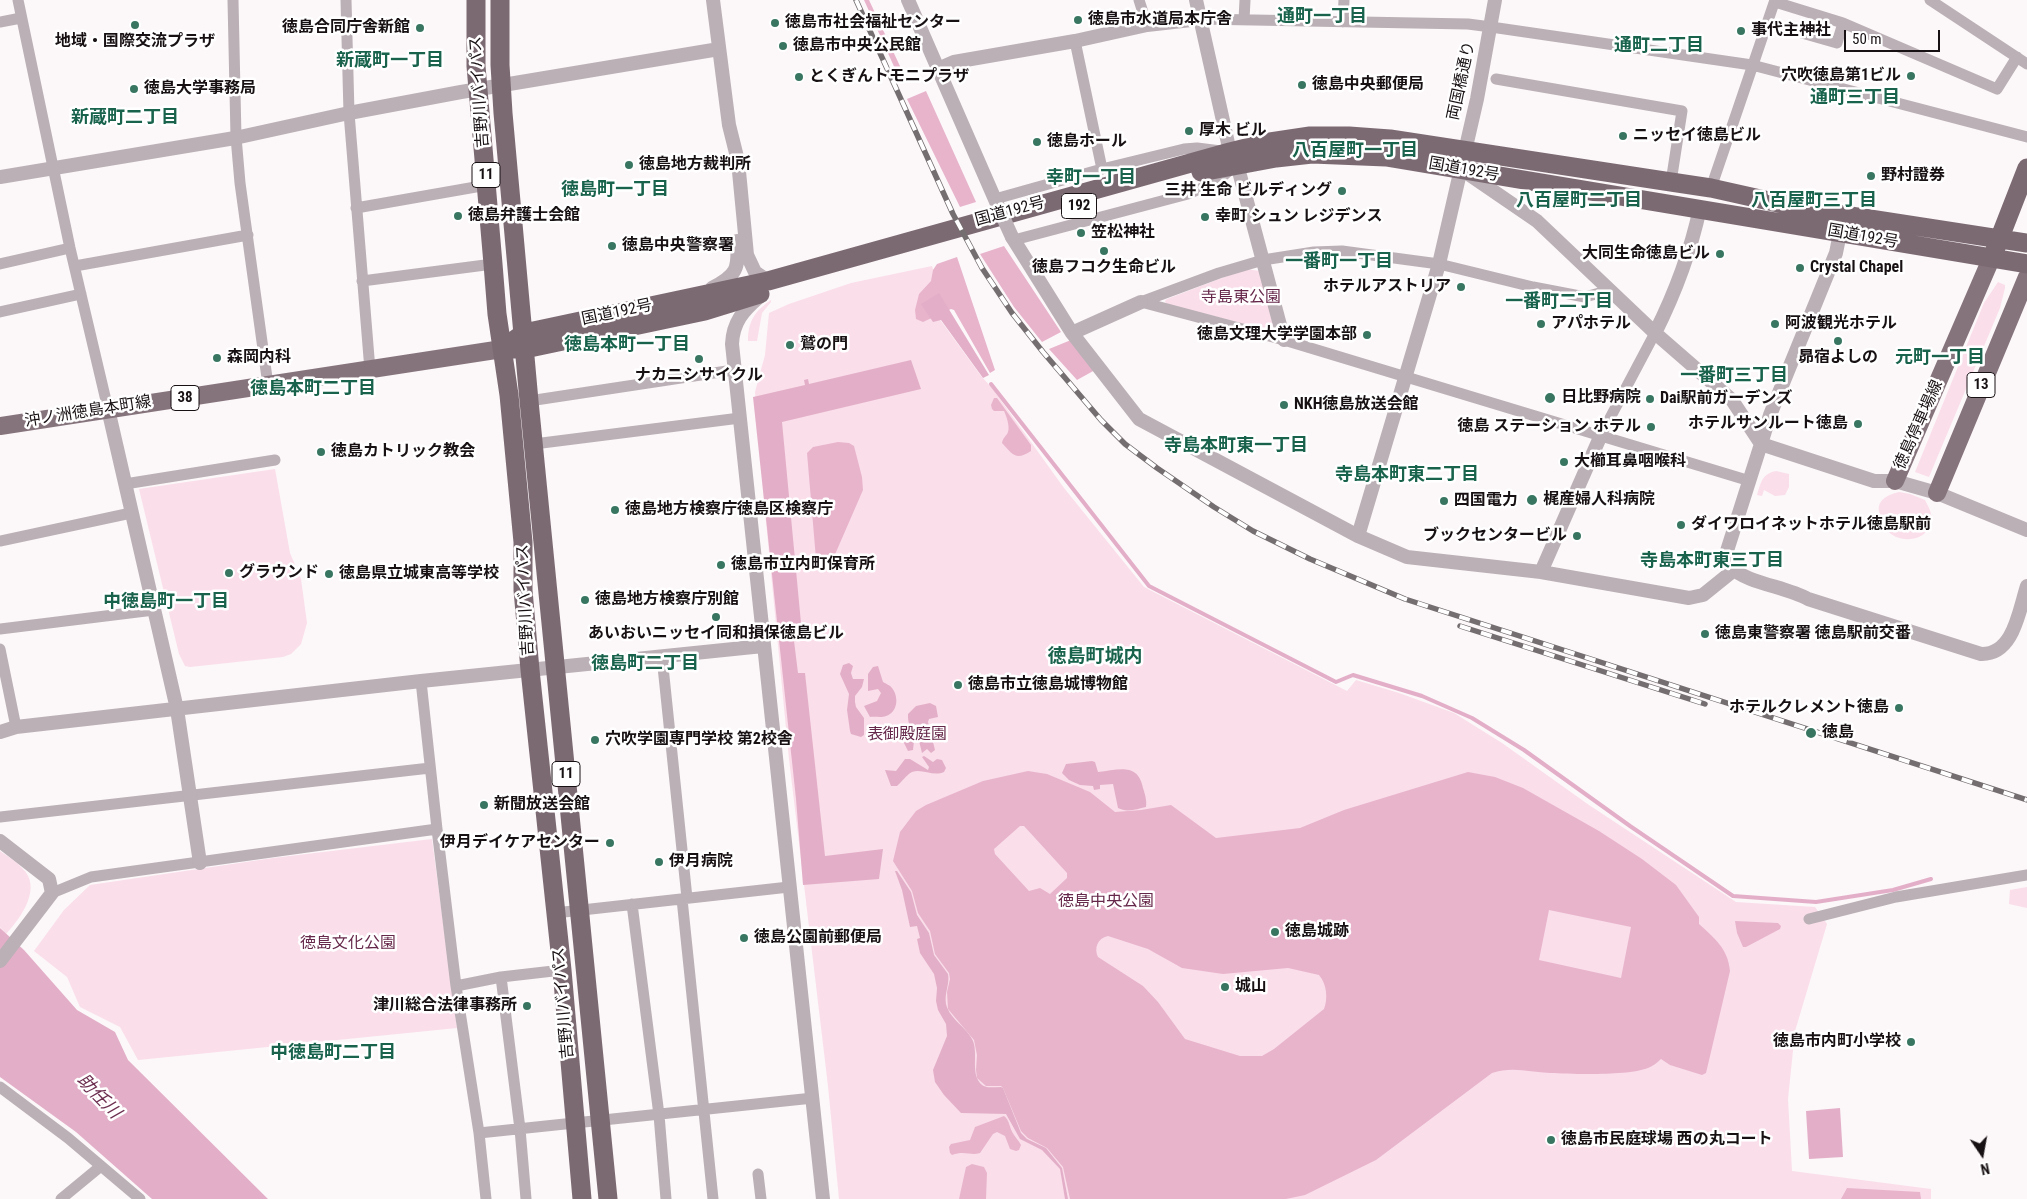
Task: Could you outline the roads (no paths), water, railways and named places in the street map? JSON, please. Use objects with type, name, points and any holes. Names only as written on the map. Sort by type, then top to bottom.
[{"type":"highway","name":"吉野川バイパス","points":[[476,0],[476,66],[492,264],[509,395],[523,542],[524,590],[530,670],[562,970],[582,1199]]},
{"type":"highway","name":"吉野川バイパス","points":[[500,0],[502,85],[529,401],[608,1199]]},
{"type":"highway","name":"国道192号","points":[[524,341],[705,311],[765,287],[1194,174],[1280,140],[1310,136],[1390,139],[1465,150],[1711,188],[1805,209],[2027,243]]},
{"type":"highway","name":"国道192号","points":[[1233,158],[1347,154],[1386,157],[2027,264]]},
{"type":"highway","points":[[1991,259],[2027,168]]},
{"type":"highway","name":"国道192号","points":[[502,349],[524,341],[699,295],[765,287]]},
{"type":"main road","name":"徳島停車場線","points":[[1895,481],[1991,259]]},
{"type":"main road","name":"13","points":[[1937,493],[2027,277]]},
{"type":"main road","name":"沖ノ洲徳島本町線","points":[[0,426],[502,349]]},
{"type":"street","points":[[18,0],[70,248],[177,710],[200,862]]},
{"type":"street","points":[[232,0],[236,137],[240,183],[268,386]]},
{"type":"street","points":[[346,0],[349,113],[370,370]]},
{"type":"street","points":[[713,0],[729,125],[738,161],[747,255],[765,287],[737,318],[732,334],[763,646],[823,1199]]},
{"type":"street","points":[[908,0],[1013,238],[1072,332],[1139,419],[1358,536],[1407,557],[1541,572],[1689,598],[1703,595],[1734,570]]},
{"type":"street","points":[[1139,0],[1147,25]]},
{"type":"street","points":[[1196,0],[1233,158],[1284,340]]},
{"type":"street","points":[[1244,0],[1244,20]]},
{"type":"street","points":[[1343,22],[1344,0]]},
{"type":"street","name":"両国橋通り","points":[[1358,536],[1439,264],[1461,170],[1495,0]]},
{"type":"street","points":[[1711,188],[1775,1],[1842,23],[1997,89],[2022,60],[1930,0]]},
{"type":"street","points":[[0,22],[21,18]]},
{"type":"street","points":[[938,69],[954,62],[1075,41],[1147,25],[1200,19],[1468,24],[1752,65],[2027,137]]},
{"type":"street","points":[[1767,23],[1837,43],[1842,23]]},
{"type":"street","points":[[1075,41],[1102,169]]},
{"type":"street","points":[[0,177],[236,137],[349,113],[478,89],[719,49]]},
{"type":"street","points":[[1496,80],[1682,111],[1671,182]]},
{"type":"street","points":[[699,295],[732,276],[738,257],[729,162],[729,125]]},
{"type":"street","points":[[996,201],[1102,169],[1184,149],[1197,148],[1233,158]]},
{"type":"street","points":[[1013,238],[1188,194],[1216,182],[1233,158]]},
{"type":"street","points":[[1461,170],[1537,221],[1655,333],[1732,400],[1761,444],[1874,480],[1895,481],[1937,493],[2027,530]]},
{"type":"street","points":[[356,208],[487,185]]},
{"type":"street","points":[[1541,572],[1601,435],[1655,333],[1696,229],[1700,208]]},
{"type":"street","points":[[1840,233],[1836,253],[1770,415],[1726,554],[1727,561],[1734,570],[1746,577],[1797,593],[1808,599],[1981,654],[1993,653],[2004,645],[2012,633],[2027,586]]},
{"type":"street","points":[[75,266],[248,235]]},
{"type":"street","points":[[0,264],[70,248]]},
{"type":"street","points":[[1072,332],[1141,302],[1219,273],[1263,260],[1314,252],[1342,251],[1439,264],[1533,287],[1585,297],[1610,290]]},
{"type":"street","points":[[362,280],[492,264]]},
{"type":"street","points":[[0,312],[81,294]]},
{"type":"street","points":[[1141,302],[1284,340],[1404,378],[1601,435],[1750,481]]},
{"type":"street","points":[[529,401],[727,371]]},
{"type":"street","points":[[534,444],[740,418]]},
{"type":"street","points":[[125,484],[275,460]]},
{"type":"street","points":[[0,541],[131,513]]},
{"type":"street","points":[[0,629],[154,610]]},
{"type":"street","points":[[0,732],[16,728],[421,681],[763,646]]},
{"type":"street","points":[[0,649],[16,728]]},
{"type":"street","points":[[662,657],[713,1199]]},
{"type":"street","points":[[421,681],[456,986],[479,1133],[486,1199]]},
{"type":"street","points":[[0,817],[430,768]]},
{"type":"street","points":[[0,961],[52,893],[91,877],[437,829]]},
{"type":"street","points":[[0,841],[49,879],[52,893]]},
{"type":"street","points":[[1809,919],[1896,897],[2027,875]]},
{"type":"street","points":[[556,913],[789,887]]},
{"type":"street","points":[[632,904],[659,1114],[666,1199]]},
{"type":"street","points":[[456,986],[501,977],[562,970]]},
{"type":"street","points":[[501,977],[520,1129],[526,1199]]},
{"type":"street","points":[[0,1087],[68,1138],[140,1199]]},
{"type":"street","points":[[479,1133],[813,1098]]},
{"type":"street","points":[[61,1199],[100,1166]]},
{"type":"street","points":[[758,1174],[761,1199]]},
{"type":"water","points":[[939,293],[989,375],[983,378],[941,320],[933,322],[921,304]]},
{"type":"water","points":[[911,360],[921,389],[782,422],[801,623],[792,625],[798,673],[805,673],[825,856],[883,849],[879,879],[803,885],[796,799],[753,397],[805,385],[804,380],[808,379],[809,384]]},
{"type":"water","points":[[849,663],[853,666],[851,673],[853,679],[864,679],[862,687],[855,696],[856,707],[864,718],[864,735],[861,737],[851,734],[850,731],[847,710],[849,694],[840,674],[843,665]]},
{"type":"water","points":[[878,666],[883,682],[890,686],[896,696],[896,704],[893,711],[884,717],[870,717],[864,706],[877,701],[881,693],[878,689],[868,691],[868,674],[873,667]]},
{"type":"water","points":[[930,703],[936,706],[938,717],[929,719],[928,722],[935,750],[931,753],[927,749],[922,753],[917,739],[914,741],[913,750],[908,751],[904,743],[912,730],[908,714],[916,706]]},
{"type":"water","points":[[924,756],[933,762],[937,759],[942,760],[946,768],[944,772],[936,774],[920,771],[912,772],[897,786],[891,786],[885,770],[896,771],[905,759],[910,759],[928,770],[929,767],[922,757]]},
{"type":"water","points":[[1095,762],[1098,772],[1126,769],[1137,774],[1146,800],[1146,807],[1132,810],[1118,808],[1113,784],[1100,785],[1100,789],[1094,790],[1093,786],[1080,785],[1069,780],[1062,773],[1066,764]]},
{"type":"water","points":[[895,871],[897,871],[911,892],[917,915],[929,933],[934,955],[948,974],[946,1004],[951,1015],[973,1041],[977,1079],[984,1086],[1003,1088],[1021,1133],[1027,1139],[1046,1148],[1062,1168],[1068,1199],[1065,1199],[1060,1169],[1042,1150],[1020,1139],[1006,1114],[961,1113],[935,1082],[933,1070],[947,1036],[946,1024],[938,1010],[934,974],[920,953],[917,939],[920,938],[917,926],[910,927],[902,890]]},
{"type":"water","name":"助任川","points":[[0,928],[24,950],[77,1010],[115,1032],[128,1060],[268,1199],[152,1199],[76,1132],[0,1077]]},
{"type":"water","points":[[1840,1108],[1843,1157],[1809,1159],[1806,1111]]},
{"type":"waterway","points":[[991,384],[1149,586],[1336,682],[1353,675],[1422,696],[1472,718],[1524,750],[1630,826],[1733,896],[1816,902],[1893,890],[1931,879]]},
{"type":"railway","points":[[856,0],[953,214],[982,268],[1012,313],[1101,420],[1125,444],[1214,507],[1253,531],[1310,559],[1405,599],[2027,800]]},
{"type":"railway","points":[[1460,626],[1705,704]]},
{"type":"place","name":"徳島市水道局本庁舎","points":[[1078,20]]},
{"type":"place","name":"徳島市社会福祉センター","points":[[775,23]]},
{"type":"place","name":"地域・国際交流プラザ","points":[[135,25]]},
{"type":"place","name":"徳島合同庁舎新館","points":[[420,28]]},
{"type":"place","name":"事代主神社","points":[[1741,31]]},
{"type":"place","name":"徳島市中央公民館","points":[[783,46]]},
{"type":"place","name":"穴吹徳島第1ビル","points":[[1911,76]]},
{"type":"place","name":"とくぎんトモニプラザ","points":[[799,77]]},
{"type":"place","name":"徳島中央郵便局","points":[[1302,85]]},
{"type":"place","name":"徳島大学事務局","points":[[134,89]]},
{"type":"place","name":"厚木 ビル","points":[[1189,131]]},
{"type":"place","name":"ニッセイ徳島ビル","points":[[1623,136]]},
{"type":"place","name":"徳島ホール","points":[[1037,142]]},
{"type":"place","name":"徳島地方裁判所","points":[[629,165]]},
{"type":"place","name":"野村證券","points":[[1871,176]]},
{"type":"place","name":"三井 生命 ビルディング","points":[[1342,191]]},
{"type":"place","name":"徳島弁護士会館","points":[[458,216]]},
{"type":"place","name":"幸町 シュン レジデンス","points":[[1205,217]]},
{"type":"place","name":"笠松神社","points":[[1081,233]]},
{"type":"place","name":"徳島中央警察署","points":[[612,246]]},
{"type":"place","name":"徳島フコク生命ビル","points":[[1104,251]]},
{"type":"place","name":"大同生命徳島ビル","points":[[1720,254]]},
{"type":"place","name":"Crystal Chapel","points":[[1800,268]]},
{"type":"place","name":"ホテルアストリア","points":[[1461,287]]},
{"type":"place","name":"アパホテル","points":[[1541,324]]},
{"type":"place","name":"阿波観光ホテル","points":[[1775,324]]},
{"type":"place","name":"徳島文理大学学園本部","points":[[1367,335]]},
{"type":"place","name":"昴宿よしの","points":[[1838,341]]},
{"type":"place","name":"鷲の門","points":[[790,345]]},
{"type":"place","name":"森岡内科","points":[[217,358]]},
{"type":"place","name":"ナカニシサイクル","points":[[699,359]]},
{"type":"place","name":"日比野病院","points":[[1550,398]]},
{"type":"place","name":"Dai駅前ガーデンズ","points":[[1650,399]]},
{"type":"place","name":"NKH徳島放送会館","points":[[1284,405]]},
{"type":"place","name":"ホテルサンルート徳島","points":[[1858,424]]},
{"type":"place","name":"徳島 ステーション ホテル","points":[[1651,427]]},
{"type":"place","name":"徳島カトリック教会","points":[[321,452]]},
{"type":"place","name":"大櫛耳鼻咽喉科","points":[[1564,462]]},
{"type":"place","name":"梶産婦人科病院","points":[[1532,500]]},
{"type":"place","name":"四国電力","points":[[1444,501]]},
{"type":"place","name":"徳島地方検察庁徳島区検察庁","points":[[615,510]]},
{"type":"place","name":"ダイワロイネットホテル徳島駅前","points":[[1681,525]]},
{"type":"place","name":"ブックセンタービル","points":[[1577,536]]},
{"type":"place","name":"徳島市立内町保育所","points":[[721,565]]},
{"type":"place","name":"グラウンド","points":[[229,573]]},
{"type":"place","name":"徳島県立城東高等学校","points":[[329,574]]},
{"type":"place","name":"徳島地方検察庁別館","points":[[585,600]]},
{"type":"place","name":"あいおいニッセイ同和損保徳島ビル","points":[[716,617]]},
{"type":"place","name":"徳島東警察署 徳島駅前交番","points":[[1705,634]]},
{"type":"place","name":"徳島市立徳島城博物館","points":[[958,685]]},
{"type":"place","name":"ホテルクレメント徳島","points":[[1899,708]]},
{"type":"place","name":"徳島","points":[[1811,733]]},
{"type":"place","name":"穴吹学園専門学校 第2校舎","points":[[595,740]]},
{"type":"place","name":"新聞放送会館","points":[[484,805]]},
{"type":"place","name":"伊月デイケアセンター","points":[[610,843]]},
{"type":"place","name":"伊月病院","points":[[659,862]]},
{"type":"place","name":"徳島城跡","points":[[1275,932]]},
{"type":"place","name":"徳島公園前郵便局","points":[[744,938]]},
{"type":"place","name":"城山","points":[[1225,987]]},
{"type":"place","name":"津川総合法律事務所","points":[[527,1006]]},
{"type":"place","name":"徳島市内町小学校","points":[[1911,1042]]},
{"type":"place","name":"徳島市民庭球場 西の丸コート","points":[[1551,1140]]},
{"type":"district","name":"通町一丁目","points":[[1322,17]]},
{"type":"district","name":"通町二丁目","points":[[1659,46]]},
{"type":"district","name":"新蔵町一丁目","points":[[390,61]]},
{"type":"district","name":"通町三丁目","points":[[1855,98]]},
{"type":"district","name":"新蔵町二丁目","points":[[125,118]]},
{"type":"district","name":"八百屋町一丁目","points":[[1355,151]]},
{"type":"district","name":"幸町一丁目","points":[[1091,178]]},
{"type":"district","name":"徳島町一丁目","points":[[615,190]]},
{"type":"district","name":"八百屋町二丁目","points":[[1579,201]]},
{"type":"district","name":"八百屋町三丁目","points":[[1814,201]]},
{"type":"district","name":"一番町一丁目","points":[[1339,262]]},
{"type":"district","name":"一番町二丁目","points":[[1559,302]]},
{"type":"district","name":"徳島本町一丁目","points":[[627,345]]},
{"type":"district","name":"元町一丁目","points":[[1940,358]]},
{"type":"district","name":"一番町三丁目","points":[[1734,376]]},
{"type":"district","name":"徳島本町二丁目","points":[[313,389]]},
{"type":"district","name":"寺島本町東一丁目","points":[[1236,446]]},
{"type":"district","name":"寺島本町東二丁目","points":[[1407,475]]},
{"type":"district","name":"寺島本町東三丁目","points":[[1712,561]]},
{"type":"district","name":"中徳島町一丁目","points":[[166,602]]},
{"type":"district","name":"徳島町城内","points":[[1095,657]]},
{"type":"district","name":"徳島町二丁目","points":[[645,664]]},
{"type":"district","name":"中徳島町二丁目","points":[[333,1053]]},
{"type":"park label","name":"寺島東公園","points":[[1241,298]]},
{"type":"park label","name":"表御殿庭園","points":[[907,735]]},
{"type":"park label","name":"徳島中央公園","points":[[1106,902]]},
{"type":"park label","name":"徳島文化公園","points":[[348,944]]}]
